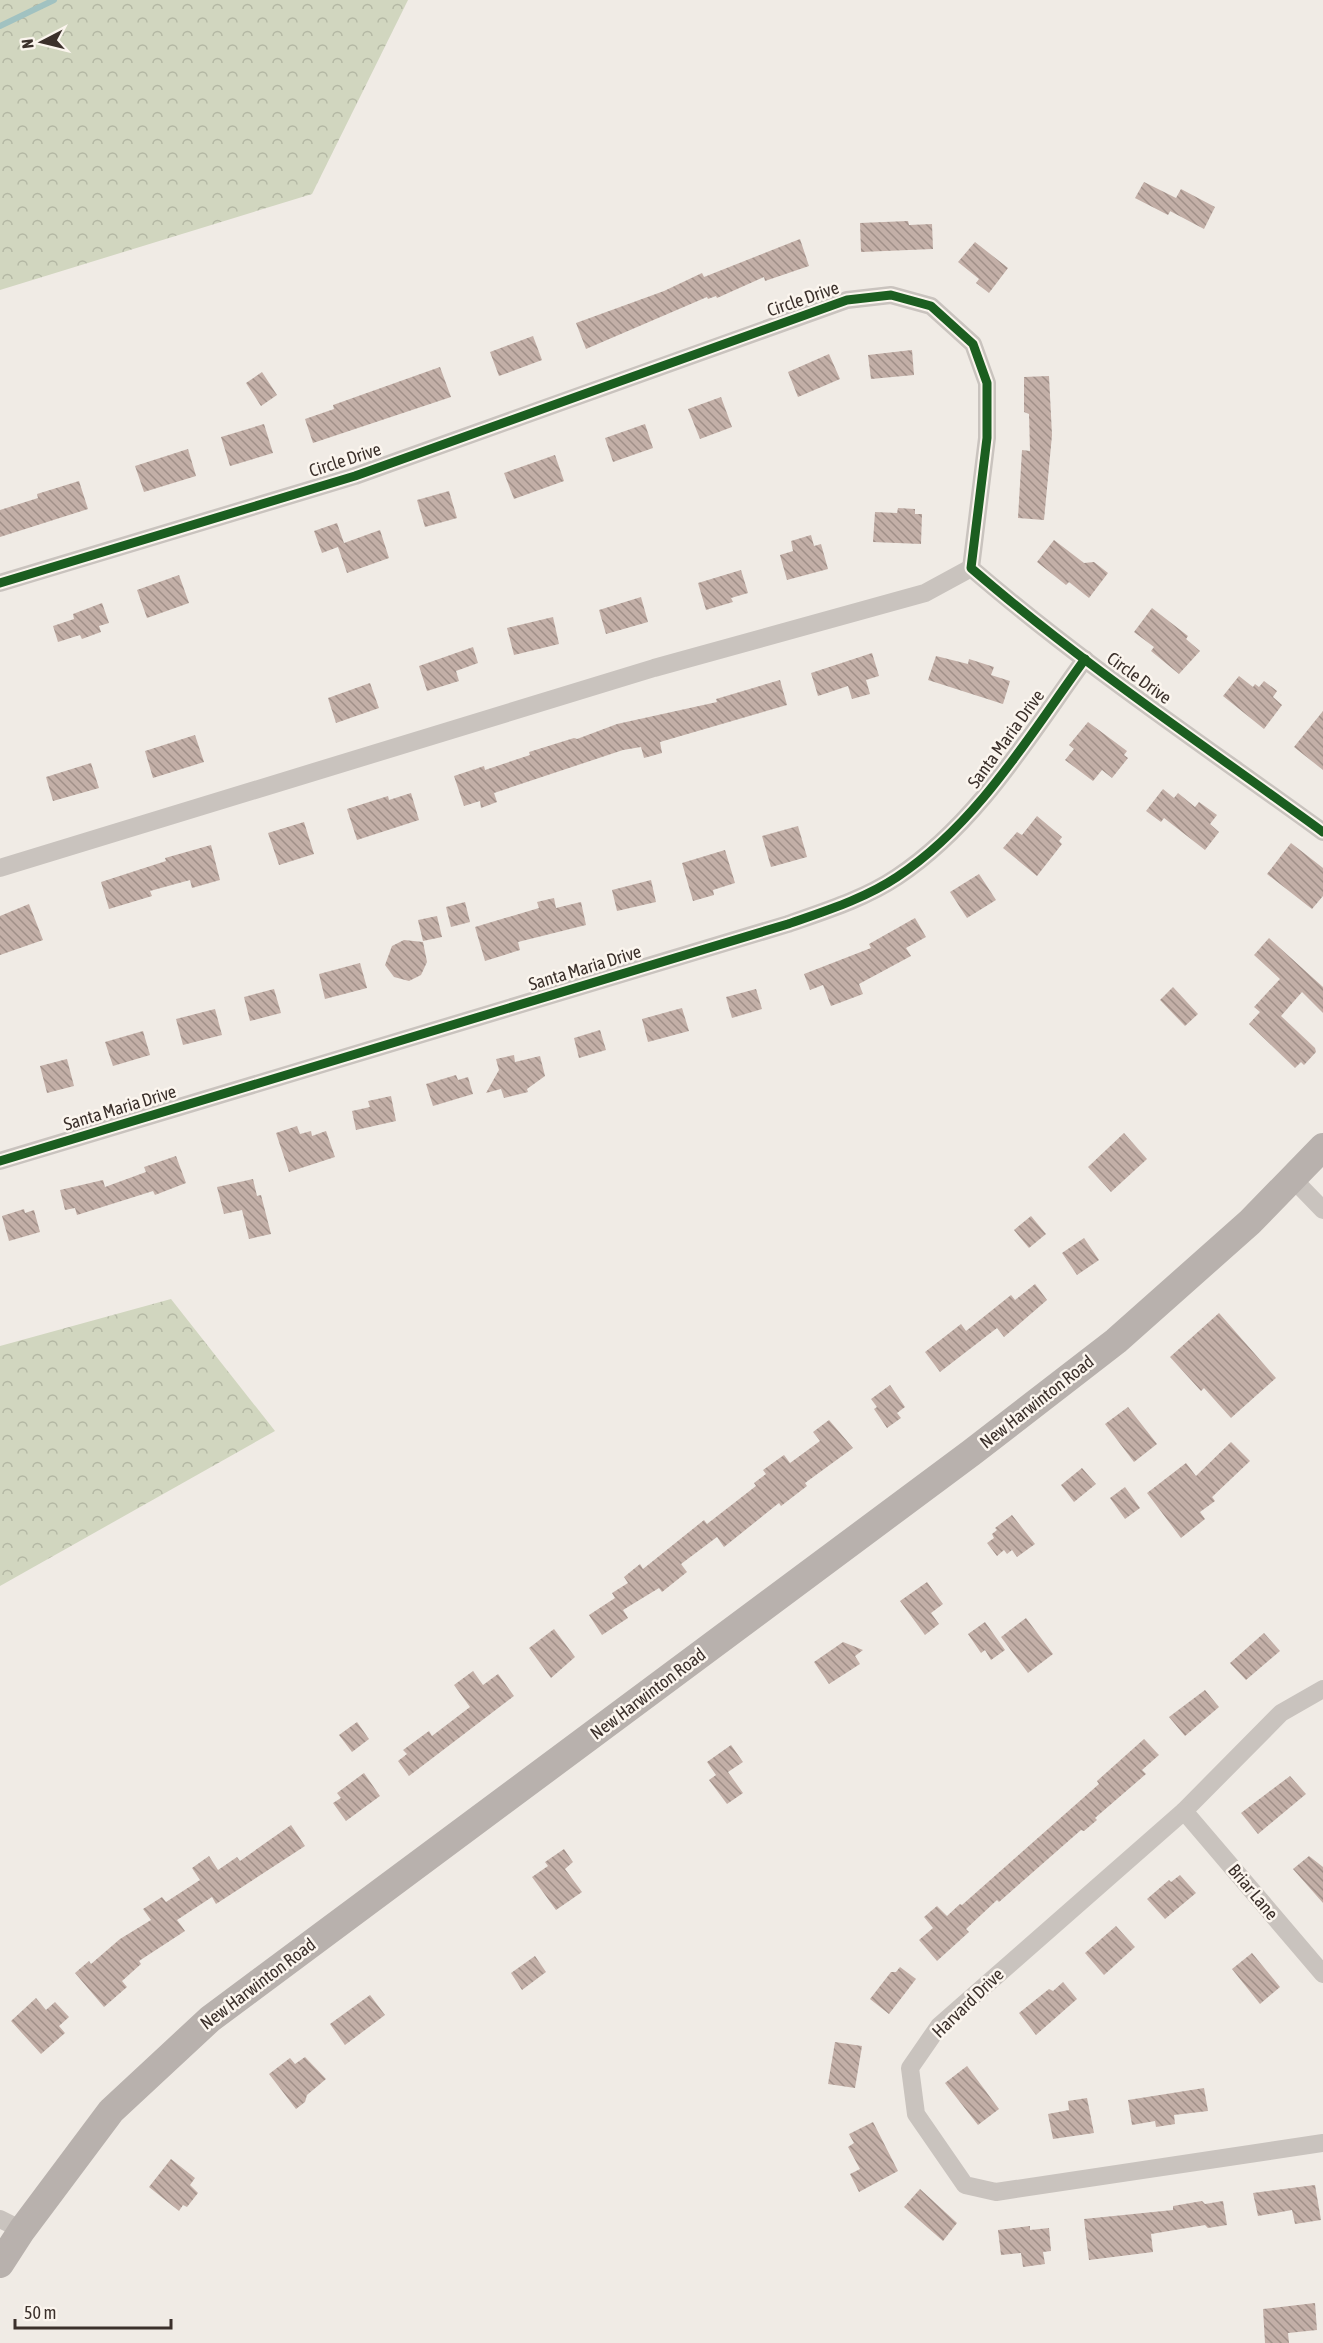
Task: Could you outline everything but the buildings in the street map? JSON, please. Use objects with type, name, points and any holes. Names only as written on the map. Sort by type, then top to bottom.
[{"type":"main road","name":"New Harwinton Road","points":[[0,2265],[11,2224],[111,2110],[210,2019],[962,1460],[1116,1341],[1250,1222],[1323,1147]]},
{"type":"street","name":"Circle Drive","points":[[0,583],[355,476],[847,300],[891,295],[931,306],[974,344],[987,383],[987,438],[972,568],[1011,603],[1085,659],[1323,832]]},
{"type":"street","points":[[0,868],[654,668],[925,593],[972,568]]},
{"type":"street","name":"Santa Maria Drive","points":[[0,1161],[788,924],[855,900],[897,877],[943,840],[987,795],[1085,659]]},
{"type":"street","points":[[1292,1178],[1323,1210]]},
{"type":"street","name":"Harvard Drive","points":[[1323,1689],[1316,1690],[1281,1713],[1184,1810],[939,2026],[909,2068],[916,2114],[965,2185],[996,2192],[1323,2143]]},
{"type":"street","name":"Briar Lane","points":[[1184,1810],[1323,1974]]},
{"type":"green space","points":[[0,0],[408,0],[312,194],[0,290]]},
{"type":"green space","points":[[171,1299],[275,1431],[0,1586],[0,1346]]},
{"type":"waterway","points":[[0,26],[54,0]]},
{"type":"cycle path","points":[[0,583],[355,476],[847,300],[891,295],[931,306],[973,344],[987,383],[987,438],[971,568],[1056,638],[1323,832]]},
{"type":"cycle path","points":[[0,1161],[788,924],[858,898],[897,877],[953,831],[1000,777],[1085,659]]}]
